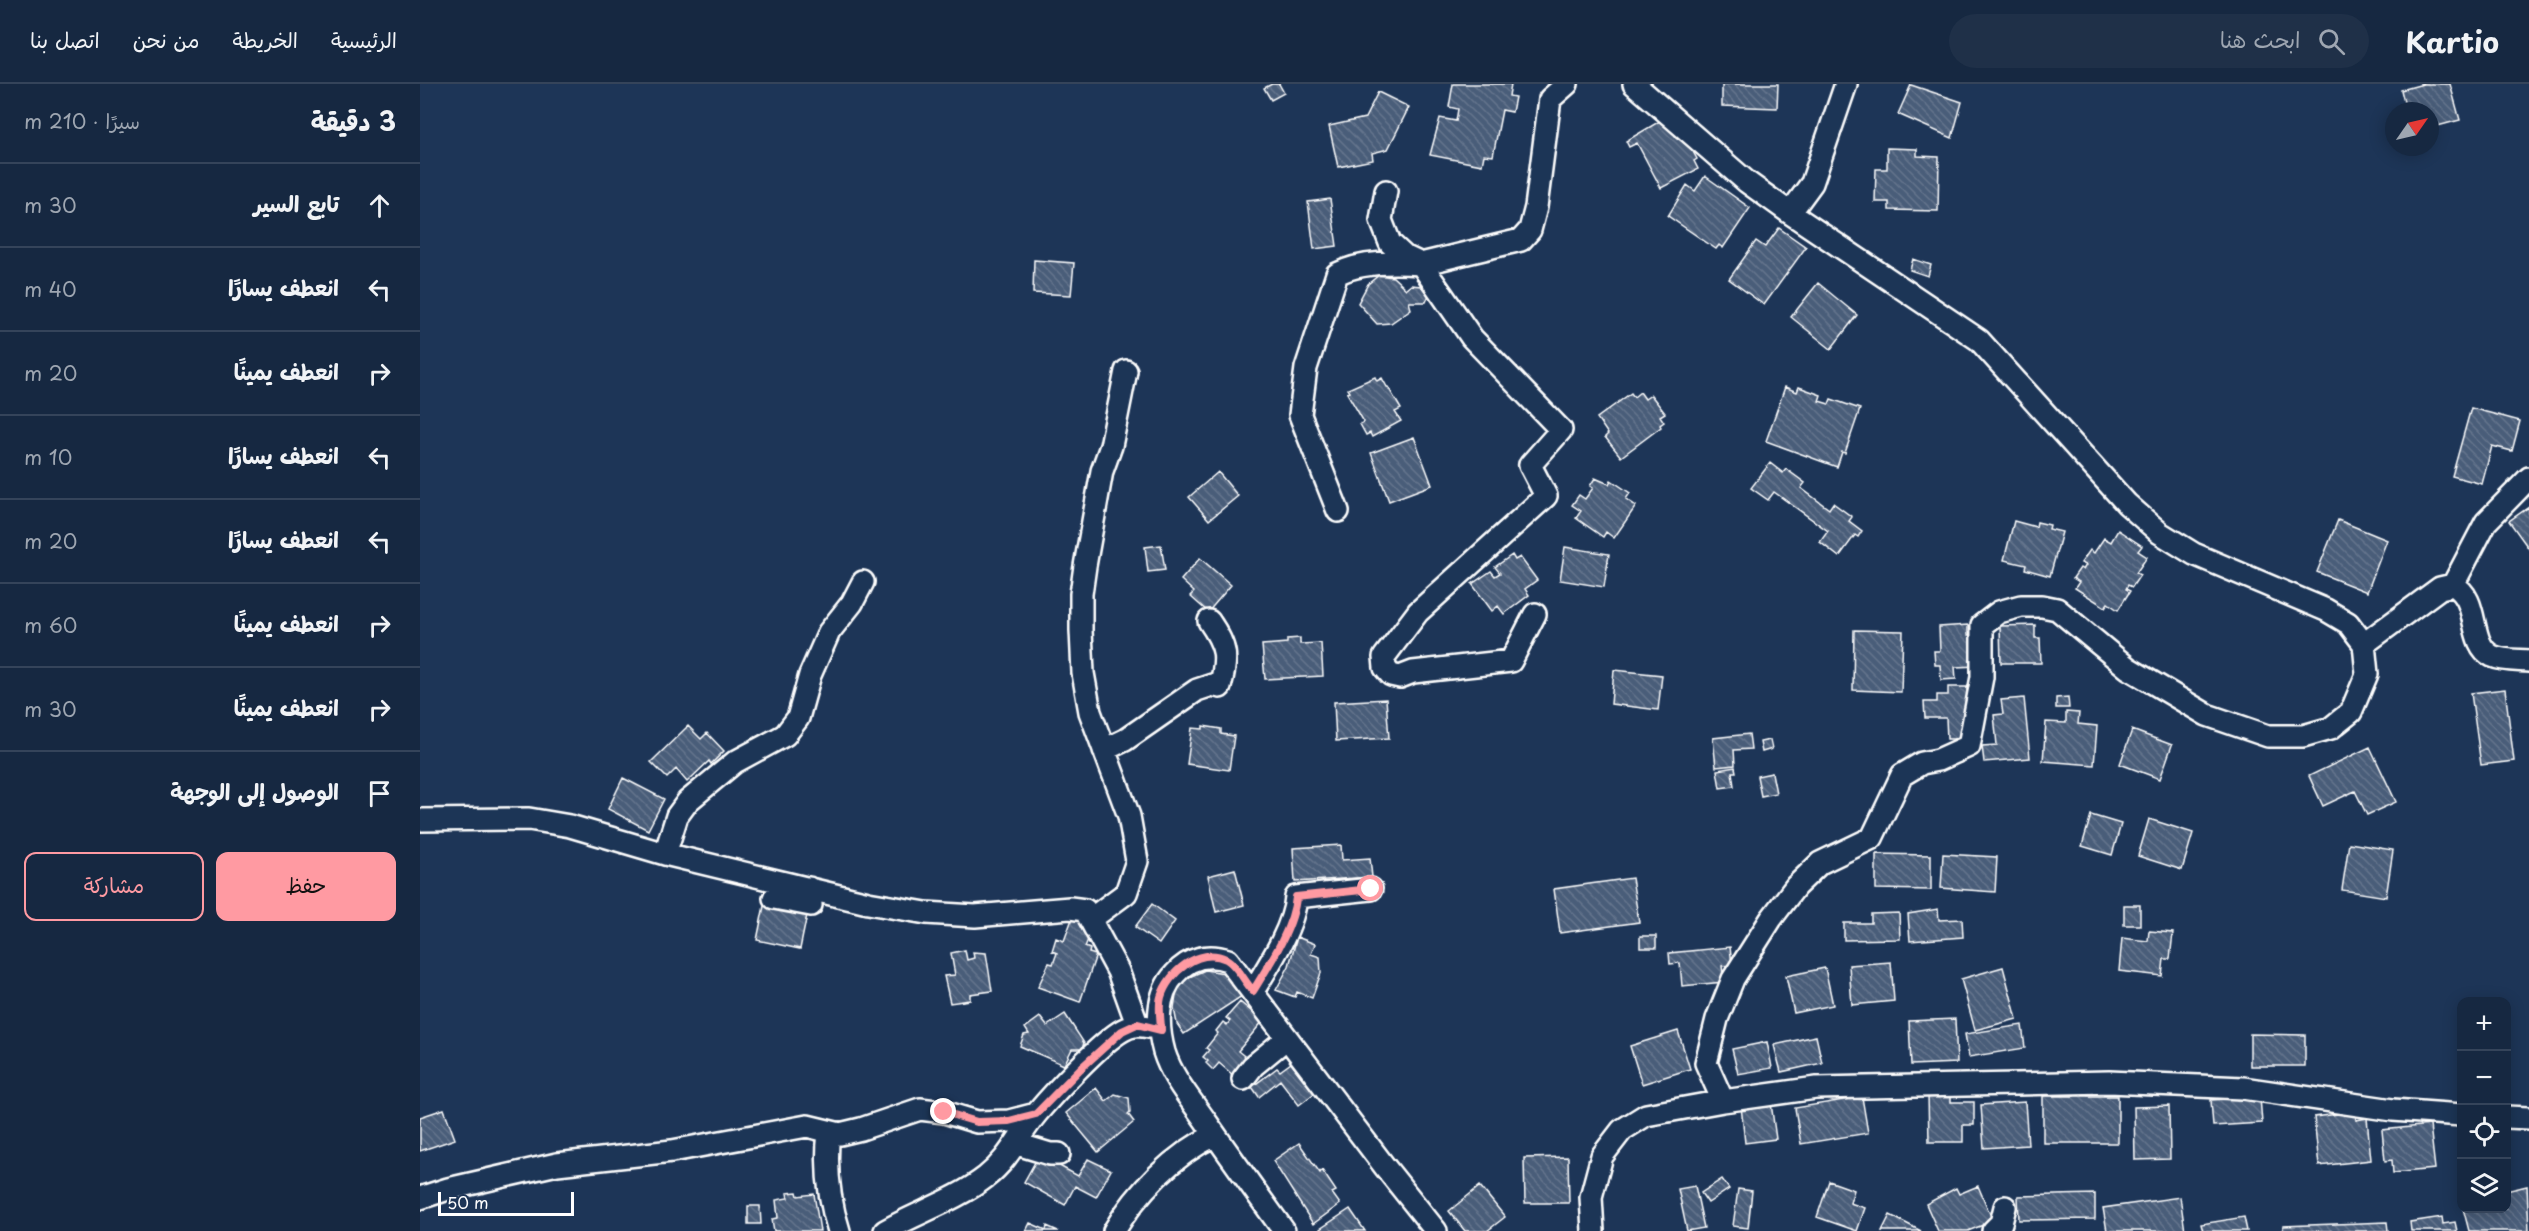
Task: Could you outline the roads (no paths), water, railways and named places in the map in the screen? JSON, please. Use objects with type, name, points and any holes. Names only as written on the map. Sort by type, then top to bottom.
[{"type":"street","points":[[1338,511],[1300,415],[1306,368],[1338,274],[1350,267],[1404,262],[1421,264],[1521,240],[1530,230],[1536,207],[1550,99],[1568,84]]},
{"type":"street","points":[[1634,84],[1746,182],[1979,340],[2127,504],[2160,532],[2194,554],[2326,610],[2348,623],[2364,644],[2367,674],[2351,712],[2331,728],[2303,736],[2268,736],[2207,715],[2128,668],[2057,609],[2020,606],[1999,612],[1982,625],[1982,676],[1969,746],[1938,760],[1922,763],[1902,775],[1872,838],[1820,863],[1796,886],[1771,919],[1733,979],[1717,1019],[1706,1063],[1723,1101]]},
{"type":"street","points":[[1790,213],[1812,183],[1846,84]]},
{"type":"street","points":[[1386,191],[1381,220],[1390,243],[1404,256],[1421,264],[1472,338],[1561,430],[1530,465],[1546,496],[1418,612],[1384,657],[1385,668],[1391,675],[1400,677],[1413,672],[1511,661],[1535,614]]},
{"type":"street","points":[[1091,919],[1126,893],[1137,861],[1129,816],[1090,712],[1083,673],[1081,594],[1102,471],[1111,446],[1126,371]]},
{"type":"street","points":[[2452,585],[2486,522],[2529,478]]},
{"type":"street","points":[[665,854],[677,816],[688,801],[735,762],[785,735],[798,718],[810,675],[829,632],[852,603],[863,582]]},
{"type":"street","points":[[2364,644],[2440,588],[2452,585],[2462,590],[2468,600],[2480,644],[2489,655],[2499,659],[2529,661]]},
{"type":"street","points":[[1104,750],[1125,740],[1197,690],[1212,685],[1220,687],[1226,653],[1222,639],[1209,621]]},
{"type":"street","points":[[420,820],[529,819],[570,826],[665,854],[868,903],[926,913],[975,916],[1070,908],[1085,910],[1118,971],[1137,1024]]},
{"type":"street","points":[[774,898],[811,905],[809,888]]},
{"type":"street","points":[[1253,991],[1295,911],[1296,897],[1371,889]]},
{"type":"street","points":[[1284,1231],[1215,1135],[1172,1070],[1164,1053],[1160,999],[1168,981],[1179,969],[1196,958],[1213,955],[1228,960],[1436,1231]]},
{"type":"street","points":[[885,1231],[963,1193],[1005,1160],[1036,1114],[1108,1042],[1122,1031],[1137,1024],[1161,1030]]},
{"type":"street","points":[[1243,1079],[1254,1066],[1287,1038]]},
{"type":"street","points":[[1593,1231],[1591,1197],[1602,1156],[1622,1130],[1646,1115],[1816,1088],[2109,1082],[2243,1088],[2393,1110],[2457,1114]]},
{"type":"street","points":[[420,1198],[448,1189],[557,1164],[672,1151],[807,1126],[840,1134],[920,1109],[944,1112],[977,1122],[1009,1121],[1036,1114]]},
{"type":"street","points":[[2511,1117],[2529,1118]]},
{"type":"street","points":[[829,1132],[826,1162],[828,1191],[839,1231]]},
{"type":"street","points":[[1113,1231],[1127,1209],[1168,1166],[1199,1143],[1215,1135]]},
{"type":"street","points":[[1017,1144],[1050,1155],[1059,1154]]},
{"type":"street","points":[[1993,1231],[2001,1222],[2006,1207]]}]
